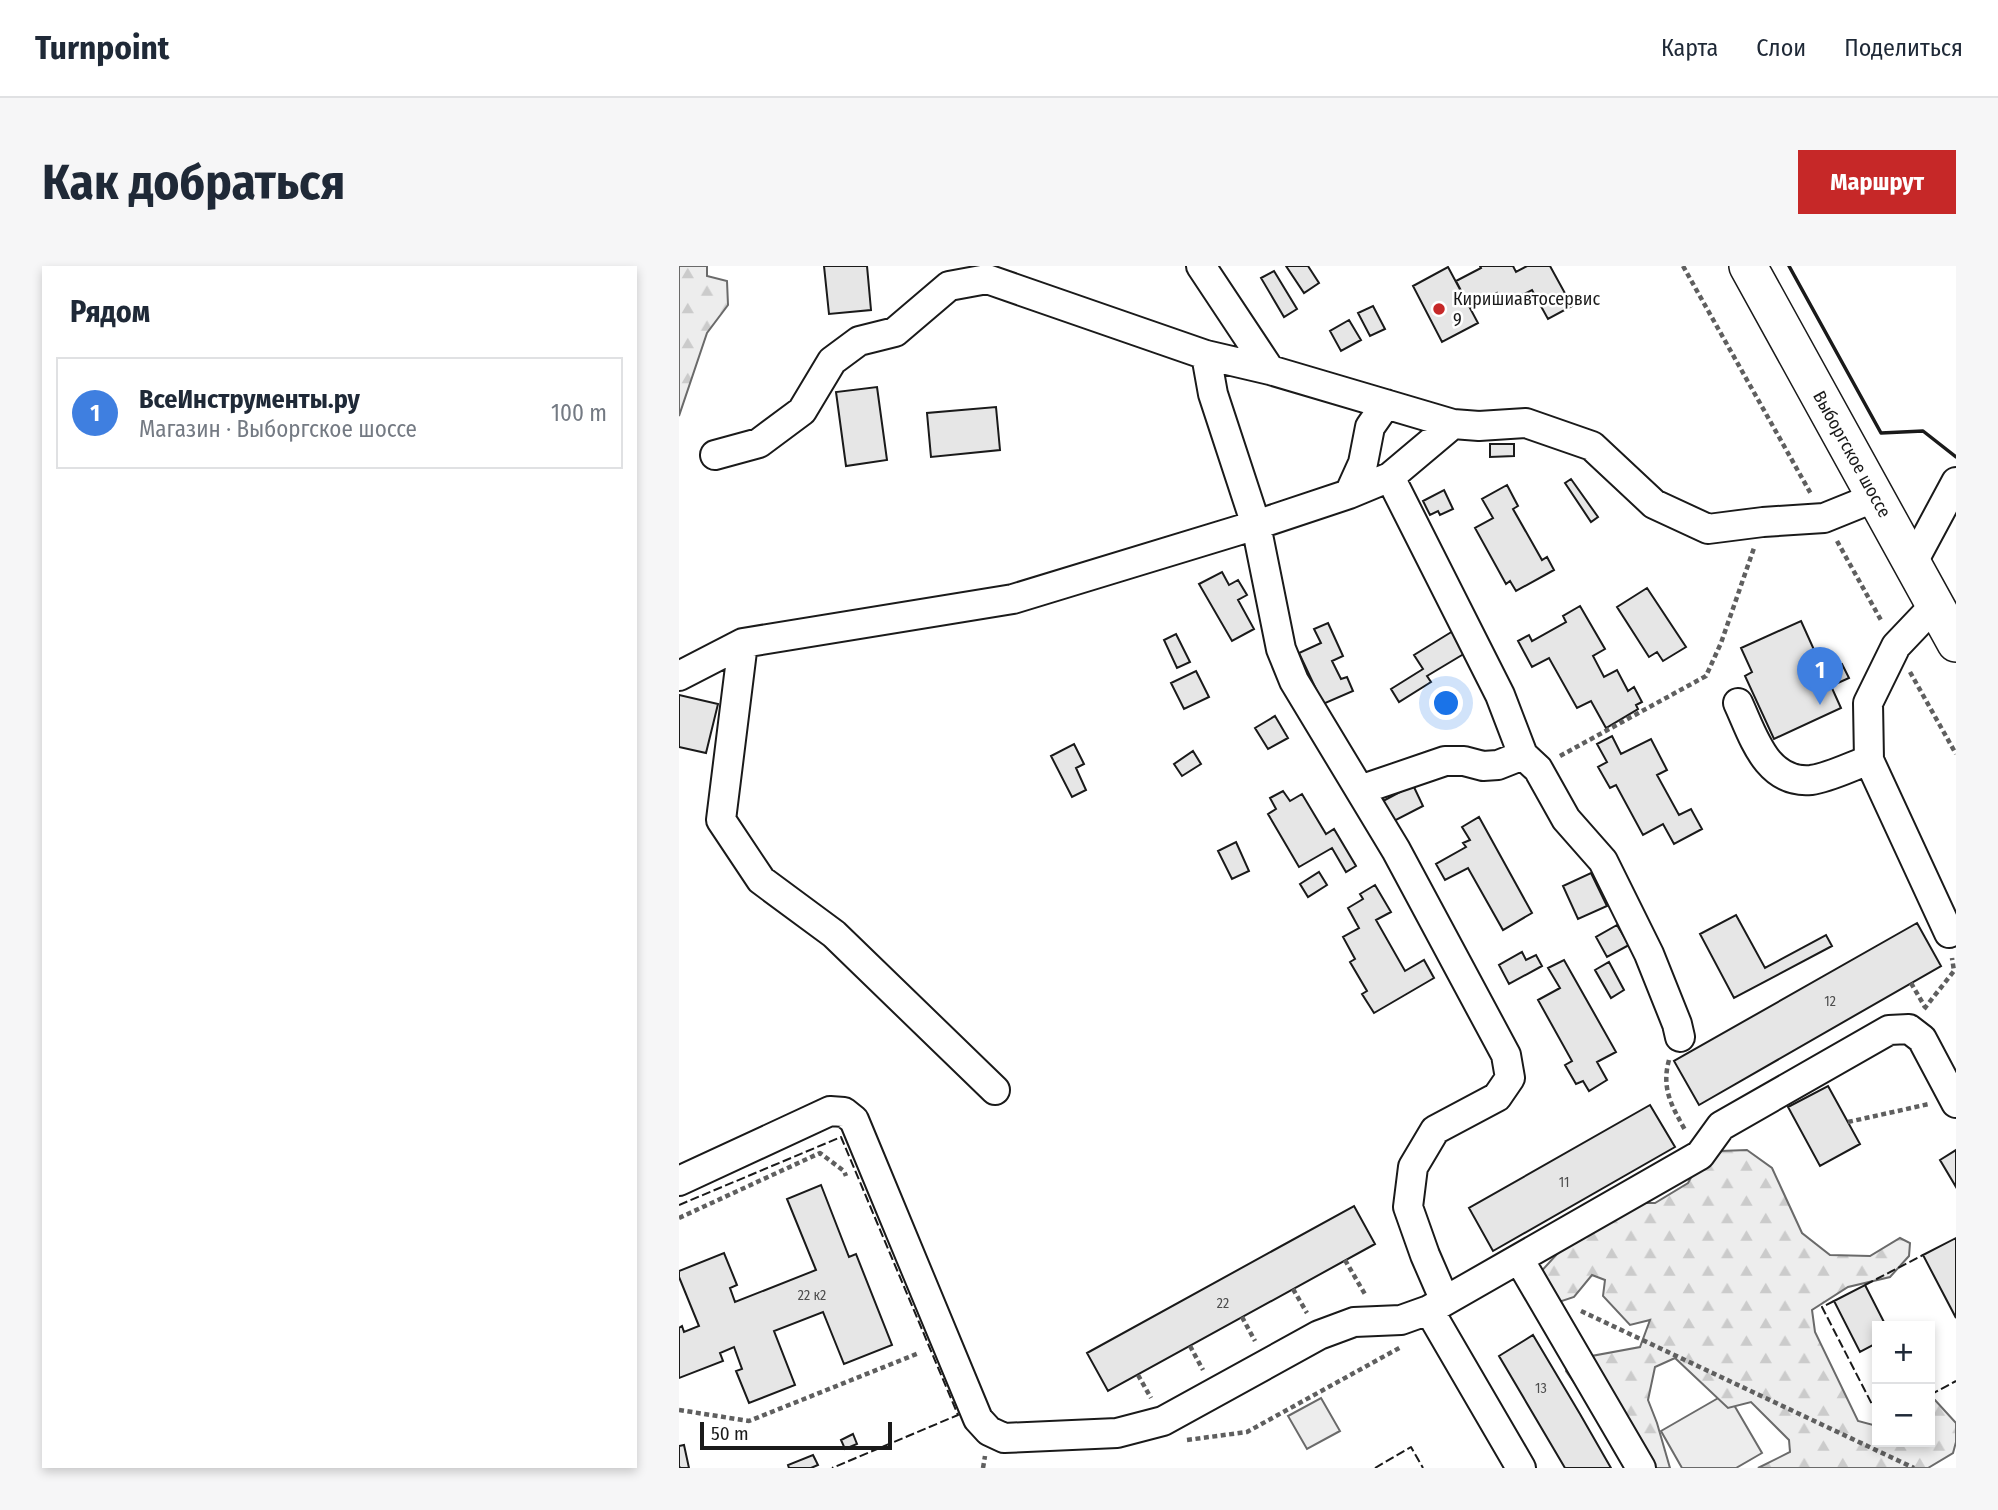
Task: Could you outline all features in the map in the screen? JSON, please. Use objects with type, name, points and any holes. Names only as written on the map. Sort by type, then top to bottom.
[{"type":"main road","name":"Выборгское шоссе","points":[[1748,266],[1956,643]]},
{"type":"street","points":[[1201,266],[1270,370]]},
{"type":"street","points":[[715,455],[759,443],[802,411],[832,361],[859,341],[895,332],[950,286],[987,279],[1206,355],[1270,370],[1453,424],[1479,426],[1526,423],[1592,446],[1654,504],[1708,529],[1824,518],[1876,496]]},
{"type":"street","points":[[1206,355],[1213,394],[1256,525],[1281,649],[1294,681],[1396,850],[1506,1055],[1510,1078],[1497,1097],[1435,1130],[1413,1167],[1408,1207],[1425,1255],[1437,1313],[1521,1468]]},
{"type":"street","points":[[1349,494],[1363,463],[1370,427],[1386,404]]},
{"type":"street","points":[[679,676],[743,643],[1013,599],[1256,525],[1349,494],[1390,477],[1453,424]]},
{"type":"street","points":[[1390,477],[1531,762],[1566,819],[1602,861],[1649,954],[1680,1037]]},
{"type":"street","points":[[1912,564],[1956,482]]},
{"type":"street","points":[[1935,605],[1896,646],[1868,703],[1869,760],[1949,933]]},
{"type":"street","points":[[743,643],[721,820],[761,880],[834,934],[995,1090]]},
{"type":"street","points":[[1738,703],[1765,760],[1787,777],[1812,780],[1869,760]]},
{"type":"street","points":[[1360,790],[1445,761],[1464,761],[1483,766],[1531,762]]},
{"type":"street","points":[[679,1181],[830,1111],[844,1112],[854,1121],[978,1419],[989,1431],[1004,1438],[1117,1433],[1163,1421],[1319,1335],[1354,1322],[1401,1320],[1437,1313],[1519,1259],[1700,1155],[1721,1126],[1889,1030],[1917,1018],[1921,1039],[1955,1101]]},
{"type":"street","points":[[1519,1259],[1641,1468]]},
{"type":"path","points":[[1531,762],[1706,676],[1721,643],[1763,522]]},
{"type":"path","points":[[1917,1018],[1954,971]]},
{"type":"path","points":[[1912,983],[1917,1018]]},
{"type":"path","points":[[1680,1037],[1668,1062],[1665,1080],[1667,1098],[1700,1155]]},
{"type":"path","points":[[1848,1122],[1955,1101]]},
{"type":"path","points":[[679,1218],[820,1153],[844,1171],[849,1184]]},
{"type":"path","points":[[1345,1260],[1379,1320]]},
{"type":"path","points":[[1536,1289],[1914,1468]]},
{"type":"path","points":[[1176,1441],[1247,1432],[1437,1313]]},
{"type":"path","points":[[914,1341],[919,1353],[936,1361],[954,1361]]},
{"type":"path","points":[[679,1410],[749,1421],[919,1353]]},
{"type":"shaded area","points":[[1727,1393],[1762,1453],[1736,1468],[1682,1468],[1661,1431]]},
{"type":"shaded area","points":[[1321,1398],[1340,1431],[1307,1449],[1288,1416]]},
{"type":"green space","points":[[679,266],[707,266],[707,276],[727,281],[728,305],[707,333],[679,416]]},
{"type":"green space","points":[[1747,1150],[1772,1168],[1802,1233],[1830,1255],[1870,1256],[1900,1238],[1910,1243],[1909,1256],[1890,1277],[1848,1287],[1812,1310],[1815,1332],[1858,1421],[1872,1425],[1872,1447],[1935,1447],[1935,1400],[1956,1423],[1953,1453],[1928,1468],[1758,1468],[1790,1452],[1789,1440],[1751,1402],[1728,1408],[1675,1358],[1655,1367],[1648,1400],[1670,1468],[1635,1468],[1566,1371],[1570,1360],[1640,1347],[1650,1320],[1630,1325],[1603,1296],[1605,1280],[1592,1275],[1574,1297],[1553,1304],[1526,1288],[1568,1242],[1627,1203],[1655,1203],[1688,1183],[1699,1163],[1720,1151]]},
{"type":"building","points":[[824,266],[867,266],[871,310],[829,314]]},
{"type":"building","points":[[1286,266],[1308,266],[1319,283],[1304,293]]},
{"type":"building","points":[[1480,266],[1513,266],[1516,272],[1527,266],[1550,266],[1572,306],[1548,319],[1532,290],[1503,305],[1497,293],[1470,308],[1456,281],[1481,268]]},
{"type":"building","points":[[1448,267],[1478,323],[1442,342],[1413,286]]},
{"type":"building","points":[[1274,271],[1297,309],[1284,317],[1261,278]]},
{"type":"building","points":[[1373,306],[1385,329],[1370,336],[1358,313]]},
{"type":"building","points":[[1349,320],[1361,340],[1341,351],[1330,331]]},
{"type":"building","points":[[877,387],[887,460],[846,466],[836,392]]},
{"type":"building","points":[[996,407],[1000,450],[931,457],[927,413]]},
{"type":"building","points":[[1490,444],[1514,444],[1514,456],[1490,457]]},
{"type":"building","points":[[1571,479],[1598,517],[1591,522],[1565,483]]},
{"type":"building","points":[[1507,485],[1518,506],[1513,509],[1542,560],[1547,557],[1554,570],[1516,591],[1510,581],[1506,584],[1475,528],[1493,518],[1482,499]]},
{"type":"building","points":[[1444,490],[1453,509],[1440,515],[1438,511],[1430,515],[1423,501]]},
{"type":"building","points":[[1222,572],[1229,585],[1238,580],[1247,595],[1238,600],[1254,629],[1232,641],[1199,584]]},
{"type":"building","points":[[1647,588],[1686,647],[1663,661],[1657,652],[1649,657],[1617,607]]},
{"type":"building","points":[[1580,606],[1605,649],[1593,656],[1604,677],[1617,670],[1628,691],[1634,687],[1642,702],[1636,705],[1638,709],[1606,728],[1591,701],[1577,708],[1549,658],[1532,667],[1518,641],[1529,635],[1532,641],[1566,622],[1563,616]]},
{"type":"building","points":[[1801,621],[1824,672],[1842,664],[1849,678],[1831,686],[1841,708],[1774,739],[1745,676],[1752,672],[1741,648]]},
{"type":"building","points":[[1328,623],[1343,656],[1332,661],[1341,679],[1347,677],[1353,691],[1323,704],[1299,653],[1321,643],[1314,629]]},
{"type":"building","points":[[1453,631],[1467,652],[1427,676],[1431,682],[1399,702],[1391,689],[1423,669],[1414,655]]},
{"type":"building","points":[[1176,634],[1190,662],[1177,668],[1164,640]]},
{"type":"building","points":[[1196,671],[1209,697],[1184,709],[1171,683]]},
{"type":"building","points":[[679,695],[718,704],[706,753],[679,747]]},
{"type":"building","points":[[1275,716],[1288,738],[1268,749],[1255,728]]},
{"type":"building","points":[[1612,736],[1621,754],[1651,739],[1667,770],[1657,775],[1679,815],[1691,809],[1702,829],[1674,844],[1663,824],[1643,835],[1616,785],[1610,788],[1598,767],[1607,762],[1597,744]]},
{"type":"building","points":[[1074,744],[1084,764],[1076,768],[1086,790],[1072,797],[1051,756]]},
{"type":"building","points":[[1193,751],[1201,764],[1182,776],[1174,764]]},
{"type":"building","points":[[1413,785],[1423,806],[1394,821],[1383,801]]},
{"type":"building","points":[[1283,791],[1290,801],[1302,794],[1326,834],[1334,829],[1356,866],[1346,872],[1332,848],[1299,867],[1268,814],[1276,809],[1270,798]]},
{"type":"building","points":[[1479,817],[1532,913],[1503,930],[1468,868],[1445,880],[1436,864],[1466,847],[1463,843],[1470,840],[1462,827]]},
{"type":"building","points":[[1236,842],[1249,871],[1232,879],[1218,851]]},
{"type":"building","points":[[1319,872],[1327,885],[1308,897],[1300,884]]},
{"type":"building","points":[[1591,873],[1607,906],[1578,919],[1563,886]]},
{"type":"building","points":[[1375,885],[1391,912],[1376,920],[1405,971],[1424,960],[1434,978],[1374,1013],[1362,994],[1367,991],[1350,962],[1355,959],[1343,937],[1359,928],[1348,908],[1363,899],[1360,894]]},
{"type":"building","points":[[1736,915],[1765,968],[1826,935],[1832,946],[1734,998],[1700,934]]},
{"type":"building","points":[[1917,923],[1941,966],[1699,1105],[1674,1061]]},
{"type":"building","points":[[1617,925],[1629,945],[1607,957],[1596,937]]},
{"type":"building","points":[[1522,952],[1526,960],[1536,955],[1542,966],[1509,984],[1499,965]]},
{"type":"building","points":[[1564,960],[1616,1052],[1597,1062],[1607,1080],[1589,1091],[1583,1081],[1576,1084],[1565,1065],[1572,1061],[1538,1000],[1560,988],[1548,968]]},
{"type":"building","points":[[1609,962],[1624,990],[1611,998],[1595,970]]},
{"type":"building","points":[[1828,1086],[1860,1144],[1820,1166],[1788,1107]]},
{"type":"building","points":[[1650,1105],[1675,1147],[1493,1251],[1469,1208]]},
{"type":"building","points":[[1956,1150],[1956,1187],[1940,1160]]},
{"type":"building","points":[[821,1185],[849,1257],[856,1254],[892,1345],[844,1364],[823,1312],[774,1331],[795,1385],[749,1403],[736,1371],[742,1369],[734,1347],[720,1353],[723,1361],[679,1378],[679,1328],[682,1326],[684,1332],[699,1326],[679,1271],[724,1253],[737,1285],[730,1288],[735,1302],[816,1270],[787,1199]]},
{"type":"building","points":[[1354,1206],[1375,1244],[1108,1391],[1087,1353]]},
{"type":"building","points":[[1956,1238],[1956,1318],[1923,1255]]},
{"type":"building","points":[[1865,1285],[1883,1321],[1872,1321],[1872,1346],[1860,1352],[1834,1301]]},
{"type":"building","points":[[1533,1335],[1611,1468],[1565,1468],[1499,1356]]},
{"type":"building","points":[[853,1434],[857,1444],[845,1449],[841,1440]]},
{"type":"building","points":[[684,1445],[689,1468],[679,1466],[679,1446]]},
{"type":"building","points":[[813,1455],[818,1465],[811,1468],[789,1468],[788,1465]]},
{"type":"fence","points":[[679,1205],[841,1137],[958,1415],[832,1468]]},
{"type":"fence","points":[[1865,1285],[1923,1255]]},
{"type":"fence","points":[[1834,1301],[1822,1307],[1872,1404]]},
{"type":"fence","points":[[1935,1392],[1956,1381]]},
{"type":"fence","points":[[1375,1468],[1411,1447],[1423,1468]]},
{"type":"wall","points":[[1789,266],[1881,433],[1923,431],[1956,457]]},
{"type":"place","name":"Киришиавтосервис 9","points":[[1439,309]]},
{"type":"place","name":"ВсеИнструменты.ру","points":[[1820,705]]}]
